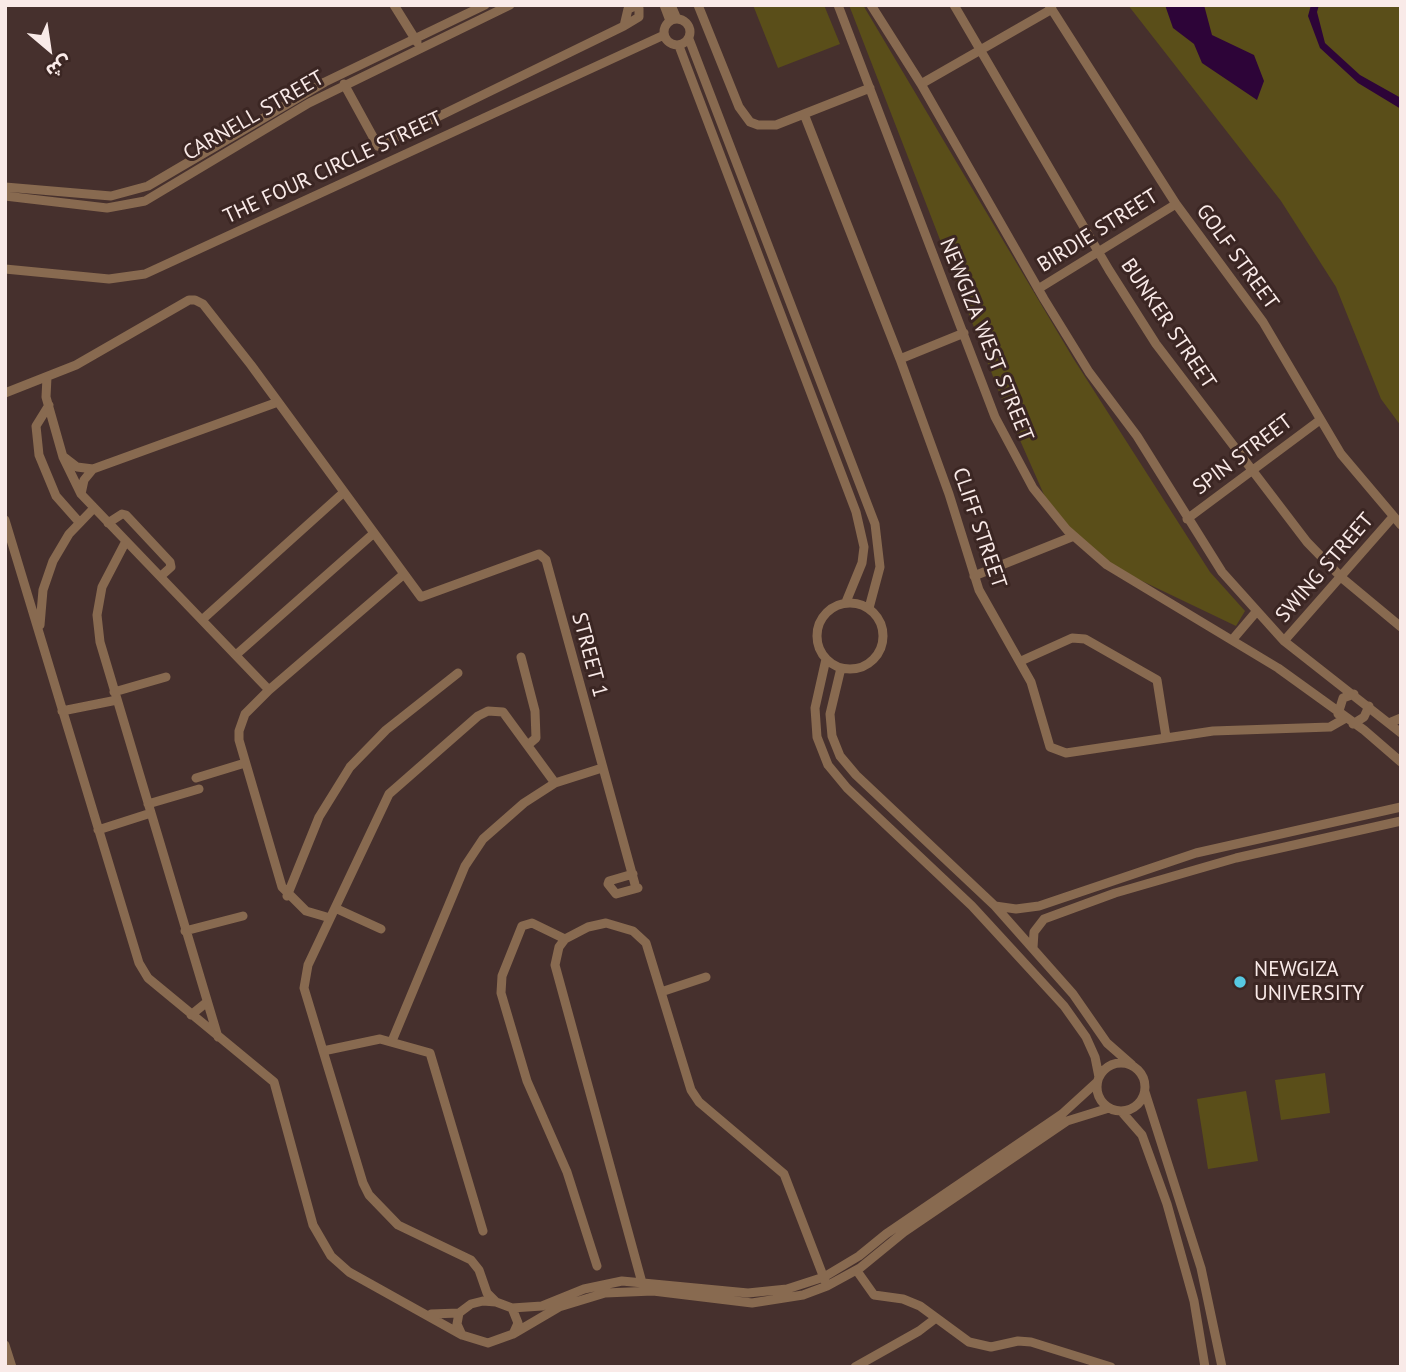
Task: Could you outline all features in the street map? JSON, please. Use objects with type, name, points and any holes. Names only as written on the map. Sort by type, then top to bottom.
[{"type":"street","points":[[394,5],[421,50]]},
{"type":"street","points":[[485,5],[491,16]]},
{"type":"street","name":"CARNELL STREET","points":[[5,187],[110,196],[148,186],[276,109],[337,76],[485,5]]},
{"type":"street","name":"CARNELL STREET","points":[[5,196],[107,208],[145,201],[344,84],[421,50],[510,5]]},
{"type":"street","points":[[664,5],[674,20],[689,26],[689,39],[875,524],[880,567],[869,608]]},
{"type":"street","points":[[671,5],[674,20],[664,35],[670,43],[679,46]]},
{"type":"street","points":[[698,5],[744,115],[750,121],[767,126],[870,88]]},
{"type":"street","name":"NEWGIZA WEST STREET","points":[[838,5],[1006,442],[1033,488],[1074,536],[1130,581],[1279,668],[1401,762]]},
{"type":"street","points":[[871,5],[921,84],[1038,289],[1089,372],[1137,436],[1222,572],[1284,641],[1401,733]]},
{"type":"street","name":"BUNKER STREET","points":[[954,5],[1156,344],[1307,542],[1342,578],[1401,627]]},
{"type":"street","points":[[921,84],[1051,7]]},
{"type":"street","name":"GOLF STREET","points":[[1051,7],[1176,204],[1263,321],[1341,454],[1392,518],[1401,524]]},
{"type":"street","points":[[344,84],[379,146],[624,26]]},
{"type":"street","name":"THE FOUR CIRCLE STREET","points":[[5,269],[109,279],[145,274],[664,35]]},
{"type":"street","points":[[679,46],[689,39]]},
{"type":"street","points":[[679,46],[856,512],[864,547],[862,563],[846,603]]},
{"type":"street","points":[[276,109],[283,120]]},
{"type":"street","name":"CLIFF STREET","points":[[804,114],[900,359],[949,494],[974,576],[1021,661],[1037,700],[1048,742],[1055,751],[1066,754],[1166,737],[1252,727],[1330,727],[1341,717]]},
{"type":"street","name":"BIRDIE STREET","points":[[1038,289],[1176,204]]},
{"type":"street","points":[[5,394],[112,345],[189,300],[195,300],[206,309],[278,402],[404,574],[269,690],[245,714],[241,723],[239,740],[282,887],[287,896],[306,911],[330,918]]},
{"type":"street","points":[[900,359],[964,333]]},
{"type":"street","points":[[47,377],[47,401],[63,457],[81,494],[269,690]]},
{"type":"street","points":[[31,384],[47,401]]},
{"type":"street","points":[[47,401],[38,418],[36,442],[56,496],[79,522]]},
{"type":"street","points":[[63,457],[77,467],[93,469],[278,402]]},
{"type":"street","name":"SPIN STREET","points":[[1187,519],[1320,420]]},
{"type":"street","points":[[81,494],[84,480],[93,469]]},
{"type":"street","points":[[203,619],[344,492]]},
{"type":"street","points":[[41,637],[40,606],[45,582],[60,547],[79,522],[94,508]]},
{"type":"street","points":[[108,523],[122,514],[126,515],[170,562],[171,567],[161,576]]},
{"type":"street","name":"SWING STREET","points":[[1284,641],[1392,518]]},
{"type":"street","points":[[5,520],[139,963],[148,978],[218,1038],[267,1075],[276,1086],[313,1225],[326,1249],[349,1272],[461,1335],[488,1343],[513,1334],[540,1317],[580,1299],[643,1286]]},
{"type":"street","points":[[237,654],[374,534]]},
{"type":"street","points":[[974,576],[1074,536]]},
{"type":"street","points":[[126,541],[107,574],[97,615],[100,642],[218,1038]]},
{"type":"street","name":"STREET 1","points":[[404,574],[421,597],[539,554],[546,560],[637,888],[615,894],[608,884],[609,881],[633,874]]},
{"type":"street","points":[[24,583],[45,582]]},
{"type":"street","points":[[846,603],[869,608],[882,625],[881,647],[868,664],[858,668],[841,668],[826,659],[818,645],[818,626],[828,610],[846,603]]},
{"type":"street","points":[[1233,639],[1256,612]]},
{"type":"street","points":[[1021,661],[1072,638],[1084,639],[1157,680],[1166,737]]},
{"type":"street","points":[[521,657],[535,711],[536,738],[529,744]]},
{"type":"street","points":[[826,659],[814,708],[817,737],[828,765],[847,788],[972,906],[1063,1006],[1086,1037],[1095,1057],[1099,1097],[1110,1108]]},
{"type":"street","points":[[841,668],[830,714],[832,736],[840,756],[856,775],[995,906],[1073,995],[1118,1056],[1132,1065],[1144,1078],[1145,1092],[1201,1268],[1222,1364],[1205,1364],[1194,1301],[1167,1204],[1142,1135],[1121,1111],[1110,1108],[1065,1117]]},
{"type":"street","points":[[287,896],[320,817],[350,766],[386,730],[458,673]]},
{"type":"street","points":[[62,711],[116,696],[166,677]]},
{"type":"street","points":[[1341,717],[1343,698],[1354,694]]},
{"type":"street","points":[[1353,724],[1364,717],[1369,706]]},
{"type":"street","points":[[496,1302],[471,1260],[398,1225],[369,1195],[363,1183],[304,988],[304,976],[389,794],[478,716],[488,711],[503,712],[555,783]]},
{"type":"street","points":[[1389,723],[1401,718]]},
{"type":"street","points":[[196,778],[245,763]]},
{"type":"street","points":[[393,1041],[465,866],[483,839],[524,803],[555,783],[602,768]]},
{"type":"street","points":[[98,830],[199,789]]},
{"type":"street","points":[[995,906],[1016,909],[1039,906],[1196,853],[1401,807]]},
{"type":"street","points":[[1033,948],[1034,932],[1044,919],[1115,893],[1195,868],[1401,821]]},
{"type":"street","points":[[922,859],[932,847]]},
{"type":"street","points":[[1039,906],[1044,919]]},
{"type":"street","points":[[335,908],[381,929]]},
{"type":"street","points":[[186,931],[243,916]]},
{"type":"street","points":[[565,939],[532,923],[522,926],[505,968],[501,993],[527,1081],[567,1172],[597,1266]]},
{"type":"street","points":[[643,1286],[580,1051],[557,976],[556,957],[565,939],[588,927],[606,923],[633,931],[650,952],[691,1090],[699,1102],[784,1174],[826,1282]]},
{"type":"street","points":[[661,992],[706,977]]},
{"type":"street","points":[[191,1015],[207,1002]]},
{"type":"street","points":[[323,1051],[380,1039],[427,1051],[432,1056],[483,1231]]},
{"type":"street","points":[[471,1304],[496,1302],[512,1308],[542,1306],[603,1284],[643,1286],[752,1303],[778,1300],[857,1271],[886,1250],[900,1235],[1065,1117],[1110,1065],[1132,1065]]},
{"type":"street","points":[[1121,1111],[1136,1106],[1145,1092]]},
{"type":"street","points":[[826,1282],[878,1240],[989,1170]]},
{"type":"street","points":[[878,1240],[886,1250]]},
{"type":"street","points":[[857,1271],[873,1295],[912,1302],[969,1342],[980,1346],[1031,1342],[1111,1367]]},
{"type":"street","points":[[423,1312],[441,1316],[459,1313],[471,1304],[482,1282]]},
{"type":"street","points":[[512,1308],[518,1323],[513,1334]]},
{"type":"street","points":[[459,1313],[457,1324],[461,1335]]},
{"type":"street","points":[[855,1367],[919,1331],[936,1318]]},
{"type":"street","points":[[5,1345],[12,1367]]},
{"type":"shaded area","points":[[753,5],[824,5],[840,44],[778,68]]},
{"type":"shaded area","points":[[849,5],[863,5],[1073,358],[1210,572],[1245,611],[1236,626],[1096,559],[1045,497],[1001,397]]},
{"type":"shaded area","points":[[1128,5],[1401,5],[1401,426],[1381,399],[1336,287],[1281,201]]},
{"type":"shaded area","points":[[1165,5],[1204,5],[1212,35],[1254,55],[1264,81],[1257,100],[1202,63],[1194,44],[1173,28]]},
{"type":"shaded area","points":[[1311,5],[1319,5],[1317,12],[1325,43],[1360,75],[1401,98],[1401,109],[1358,83],[1320,48],[1308,16]]},
{"type":"shaded area","points":[[1325,1073],[1330,1113],[1281,1120],[1275,1080]]},
{"type":"shaded area","points":[[1246,1091],[1258,1161],[1208,1169],[1197,1099]]},
{"type":"place","name":"NEWGIZA UNIVERSITY","points":[[1240,982]]}]
